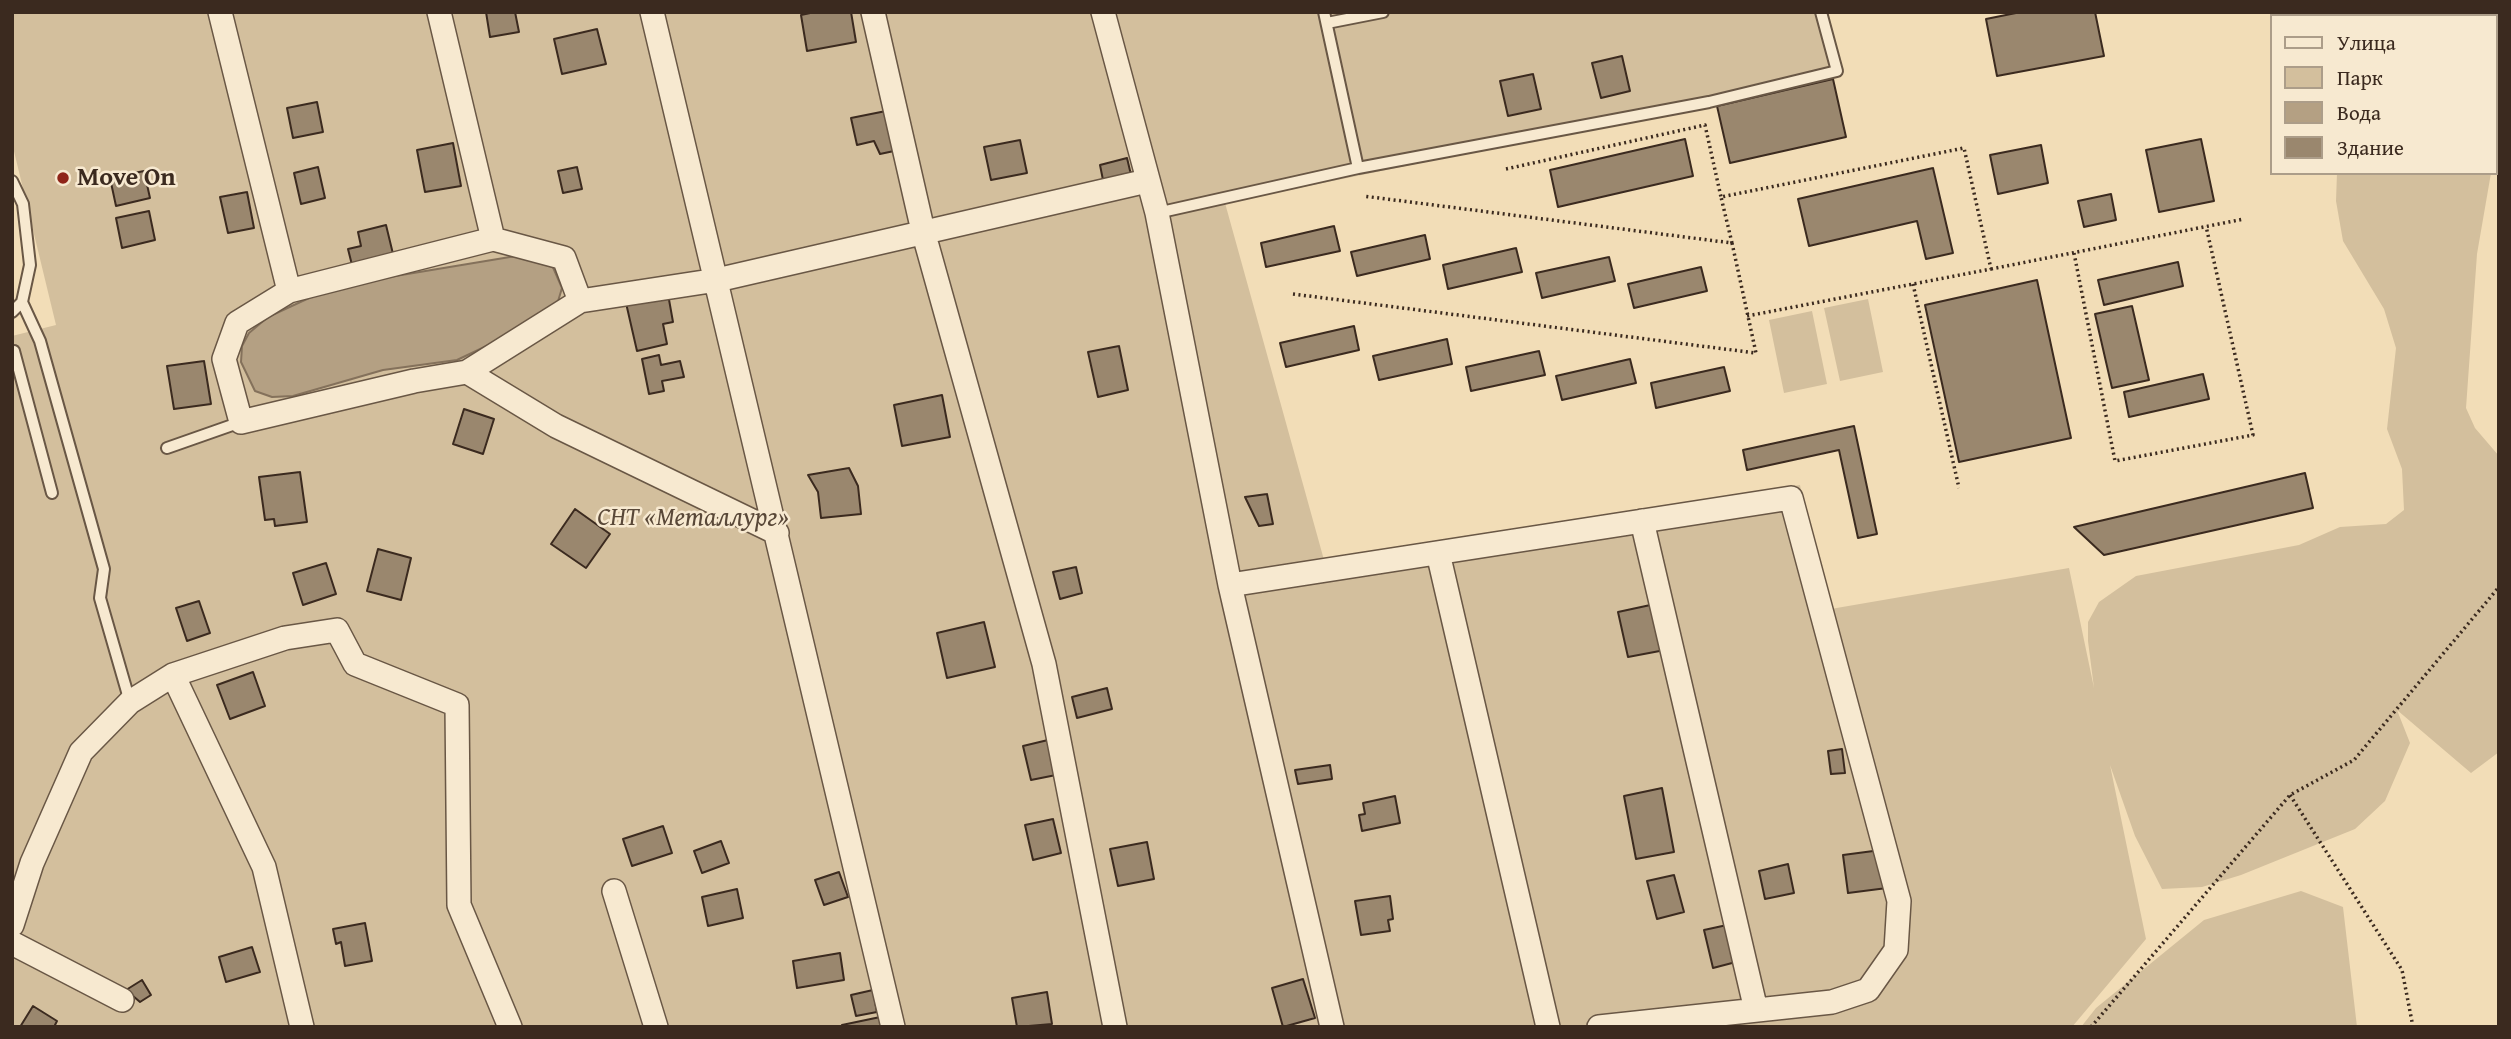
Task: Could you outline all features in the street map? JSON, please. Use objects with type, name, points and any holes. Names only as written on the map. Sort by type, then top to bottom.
[{"type":"street","points":[[220,12],[289,290]]},
{"type":"street","points":[[439,12],[494,239]]},
{"type":"street","points":[[652,12],[893,1027]]},
{"type":"street","points":[[873,12],[923,231],[1044,664],[1115,1027]]},
{"type":"street","points":[[1103,12],[1157,213],[1230,585],[1332,1027]]},
{"type":"street","points":[[580,301],[564,258],[494,239],[289,290],[237,323],[224,359],[241,422],[414,381],[467,372],[580,301],[717,280],[1147,181]]},
{"type":"street","points":[[467,372],[556,426],[777,533]]},
{"type":"street","points":[[1230,585],[1791,498],[1899,901],[1896,950],[1868,989],[1832,1002],[1599,1027]]},
{"type":"street","points":[[1642,521],[1756,1010]]},
{"type":"street","points":[[1438,553],[1548,1027]]},
{"type":"street","points":[[12,925],[32,863],[81,752],[130,702],[173,675],[285,638],[337,630],[355,664],[457,705],[459,905],[510,1027]]},
{"type":"street","points":[[173,675],[264,867],[302,1027]]},
{"type":"street","points":[[614,891],[656,1027]]},
{"type":"street","points":[[12,943],[122,1000]]},
{"type":"lane","points":[[1358,168],[1326,18],[1383,12]]},
{"type":"lane","points":[[1157,213],[1358,168],[1709,102],[1837,71],[1821,12]]},
{"type":"lane","points":[[12,181],[23,204],[30,265],[22,302],[12,312]]},
{"type":"lane","points":[[22,302],[40,341],[104,569],[100,598],[130,702]]},
{"type":"lane","points":[[12,352],[14,351],[51,493]]},
{"type":"lane","points":[[167,448],[241,422]]},
{"type":"path","points":[[1293,294],[1756,353],[1705,125],[1506,169]]},
{"type":"path","points":[[1721,198],[1964,148],[1991,269]]},
{"type":"path","points":[[1363,196],[1732,243]]},
{"type":"path","points":[[1747,316],[2244,219]]},
{"type":"path","points":[[2074,253],[2115,461],[2253,435],[2206,226]]},
{"type":"path","points":[[1913,284],[1959,488]]},
{"type":"path","points":[[2091,1027],[2290,794],[2354,760],[2499,587]]},
{"type":"path","points":[[2290,794],[2402,970],[2413,1027]]},
{"type":"green space","name":"СНТ «Металлург»","points":[[12,12],[1828,12],[1843,72],[1713,103],[1225,203],[1324,560],[1800,485],[1825,610],[2069,568],[2094,688],[2088,622],[2099,602],[2136,576],[2299,545],[2340,527],[2386,524],[2404,510],[2402,469],[2387,429],[2396,348],[2384,309],[2343,241],[2336,201],[2337,175],[2491,175],[2477,254],[2466,408],[2475,428],[2499,456],[2499,752],[2471,773],[2397,710],[2410,743],[2385,801],[2355,829],[2241,875],[2202,887],[2162,889],[2135,836],[2110,765],[2146,939],[2072,1027],[12,1027],[12,336],[56,325],[12,143]]},
{"type":"green space","points":[[1868,299],[1883,372],[1840,381],[1824,308]]},
{"type":"green space","points":[[1812,311],[1827,384],[1784,393],[1769,320]]},
{"type":"green space","points":[[2301,891],[2343,907],[2357,1027],[2081,1027],[2096,1008],[2204,920]]},
{"type":"water","points":[[522,255],[552,265],[562,288],[556,308],[533,324],[457,360],[383,370],[293,396],[272,397],[255,391],[241,362],[242,346],[249,333],[268,317],[335,286]]},
{"type":"building","points":[[486,12],[515,12],[519,32],[490,37]]},
{"type":"building","points":[[815,12],[851,12],[856,42],[807,51],[801,15]]},
{"type":"building","points":[[2021,12],[2095,12],[2104,56],[1997,76],[1986,19]]},
{"type":"building","points":[[597,29],[606,64],[562,74],[554,39]]},
{"type":"building","points":[[1622,56],[1630,91],[1601,98],[1592,63]]},
{"type":"building","points":[[1533,74],[1541,109],[1508,116],[1500,81]]},
{"type":"building","points":[[1833,79],[1846,137],[1730,163],[1717,106]]},
{"type":"building","points":[[317,102],[323,132],[293,138],[287,108]]},
{"type":"building","points":[[891,110],[894,151],[880,154],[874,141],[857,145],[851,118]]},
{"type":"building","points":[[1685,139],[1693,176],[1558,207],[1550,170]]},
{"type":"building","points":[[2201,139],[2214,201],[2159,212],[2146,150]]},
{"type":"building","points":[[1020,140],[1027,173],[991,180],[984,147]]},
{"type":"building","points":[[453,143],[461,186],[425,192],[417,150]]},
{"type":"building","points":[[2041,145],[2048,183],[1998,194],[1990,155]]},
{"type":"building","points":[[1127,158],[1132,179],[1104,185],[1100,165]]},
{"type":"building","points":[[318,167],[325,198],[301,204],[294,173]]},
{"type":"building","points":[[577,167],[582,189],[563,193],[558,171]]},
{"type":"building","points":[[1933,168],[1953,253],[1926,259],[1917,221],[1809,246],[1798,199]]},
{"type":"building","points":[[144,171],[150,198],[116,206],[110,178]]},
{"type":"building","points":[[247,192],[254,228],[228,233],[220,197]]},
{"type":"building","points":[[2111,194],[2116,220],[2084,227],[2078,201]]},
{"type":"building","points":[[149,211],[155,240],[122,248],[116,218]]},
{"type":"building","points":[[386,225],[394,258],[353,269],[348,249],[361,246],[358,232]]},
{"type":"building","points":[[1334,226],[1340,251],[1266,267],[1261,243]]},
{"type":"building","points":[[1425,235],[1430,259],[1357,276],[1351,252]]},
{"type":"building","points":[[1516,248],[1522,272],[1448,289],[1443,265]]},
{"type":"building","points":[[1609,257],[1615,281],[1542,298],[1536,273]]},
{"type":"building","points":[[2178,262],[2183,286],[2104,305],[2098,280]]},
{"type":"building","points":[[1701,267],[1707,291],[1634,308],[1628,284]]},
{"type":"building","points":[[2037,280],[2071,438],[1959,462],[1925,305]]},
{"type":"building","points":[[668,294],[673,322],[663,324],[667,344],[637,351],[626,303]]},
{"type":"building","points":[[2132,306],[2149,380],[2112,388],[2095,314]]},
{"type":"building","points":[[1354,326],[1359,350],[1286,367],[1280,343]]},
{"type":"building","points":[[1447,339],[1452,364],[1379,380],[1373,356]]},
{"type":"building","points":[[1119,346],[1128,390],[1098,397],[1088,352]]},
{"type":"building","points":[[1539,351],[1545,375],[1471,391],[1466,367]]},
{"type":"building","points":[[659,355],[661,365],[680,361],[684,377],[662,381],[664,391],[649,394],[642,359]]},
{"type":"building","points":[[1630,359],[1636,383],[1562,400],[1556,376]]},
{"type":"building","points":[[204,361],[211,404],[174,409],[167,366]]},
{"type":"building","points":[[1724,367],[1730,391],[1656,408],[1651,383]]},
{"type":"building","points":[[2203,374],[2209,399],[2129,417],[2124,392]]},
{"type":"building","points":[[942,395],[950,437],[902,446],[894,405]]},
{"type":"building","points":[[464,409],[494,419],[483,454],[453,444]]},
{"type":"building","points":[[1854,426],[1877,534],[1858,538],[1839,450],[1747,470],[1743,450]]},
{"type":"building","points":[[849,468],[858,486],[861,514],[821,518],[818,492],[808,475]]},
{"type":"building","points":[[300,472],[307,522],[275,526],[274,519],[265,520],[259,477]]},
{"type":"building","points":[[2305,473],[2313,508],[2104,555],[2074,527]]},
{"type":"building","points":[[1267,494],[1273,524],[1259,526],[1245,497]]},
{"type":"building","points":[[575,509],[610,534],[586,568],[551,544]]},
{"type":"building","points":[[378,549],[411,558],[401,600],[367,591]]},
{"type":"building","points":[[326,563],[336,594],[303,605],[293,573]]},
{"type":"building","points":[[1076,567],[1082,593],[1060,599],[1053,572]]},
{"type":"building","points":[[199,601],[210,633],[187,641],[176,608]]},
{"type":"building","points":[[1655,604],[1665,650],[1628,657],[1618,612]]},
{"type":"building","points":[[984,622],[995,667],[947,678],[937,633]]},
{"type":"building","points":[[253,672],[265,706],[230,719],[217,685]]},
{"type":"building","points":[[1107,688],[1112,709],[1077,718],[1072,697]]},
{"type":"building","points":[[1048,740],[1056,775],[1031,780],[1023,746]]},
{"type":"building","points":[[1842,749],[1845,773],[1831,774],[1828,751]]},
{"type":"building","points":[[1330,765],[1332,779],[1298,784],[1295,770]]},
{"type":"building","points":[[1662,788],[1674,852],[1636,859],[1624,796]]},
{"type":"building","points":[[1395,796],[1400,823],[1362,831],[1359,815],[1365,814],[1363,803]]},
{"type":"building","points":[[1053,819],[1061,853],[1033,860],[1025,825]]},
{"type":"building","points":[[663,826],[672,853],[632,866],[623,839]]},
{"type":"building","points":[[721,841],[729,863],[702,873],[694,851]]},
{"type":"building","points":[[1147,842],[1154,879],[1118,886],[1110,849]]},
{"type":"building","points":[[1881,850],[1887,888],[1848,893],[1843,855]]},
{"type":"building","points":[[1788,864],[1794,893],[1765,899],[1759,871]]},
{"type":"building","points":[[839,872],[848,897],[824,905],[815,880]]},
{"type":"building","points":[[1674,875],[1684,912],[1657,919],[1647,881]]},
{"type":"building","points":[[737,889],[743,918],[708,926],[702,897]]},
{"type":"building","points":[[1390,896],[1393,919],[1388,920],[1390,931],[1361,935],[1355,901]]},
{"type":"building","points":[[365,923],[372,961],[345,966],[341,942],[336,944],[333,929]]},
{"type":"building","points":[[1727,925],[1736,962],[1713,968],[1704,930]]},
{"type":"building","points":[[252,947],[260,972],[226,982],[219,957]]},
{"type":"building","points":[[840,953],[844,980],[797,988],[793,961]]},
{"type":"building","points":[[1303,979],[1315,1018],[1283,1027],[1272,988]]},
{"type":"building","points":[[142,980],[151,995],[140,1002],[126,990]]},
{"type":"building","points":[[873,990],[877,1012],[856,1016],[851,995]]},
{"type":"building","points":[[1047,992],[1052,1024],[1017,1027],[1012,998]]},
{"type":"building","points":[[33,1006],[57,1021],[54,1027],[20,1027]]},
{"type":"building","points":[[885,1016],[887,1027],[842,1027],[842,1025]]},
{"type":"place","name":"Move On","points":[[63,178]]}]
